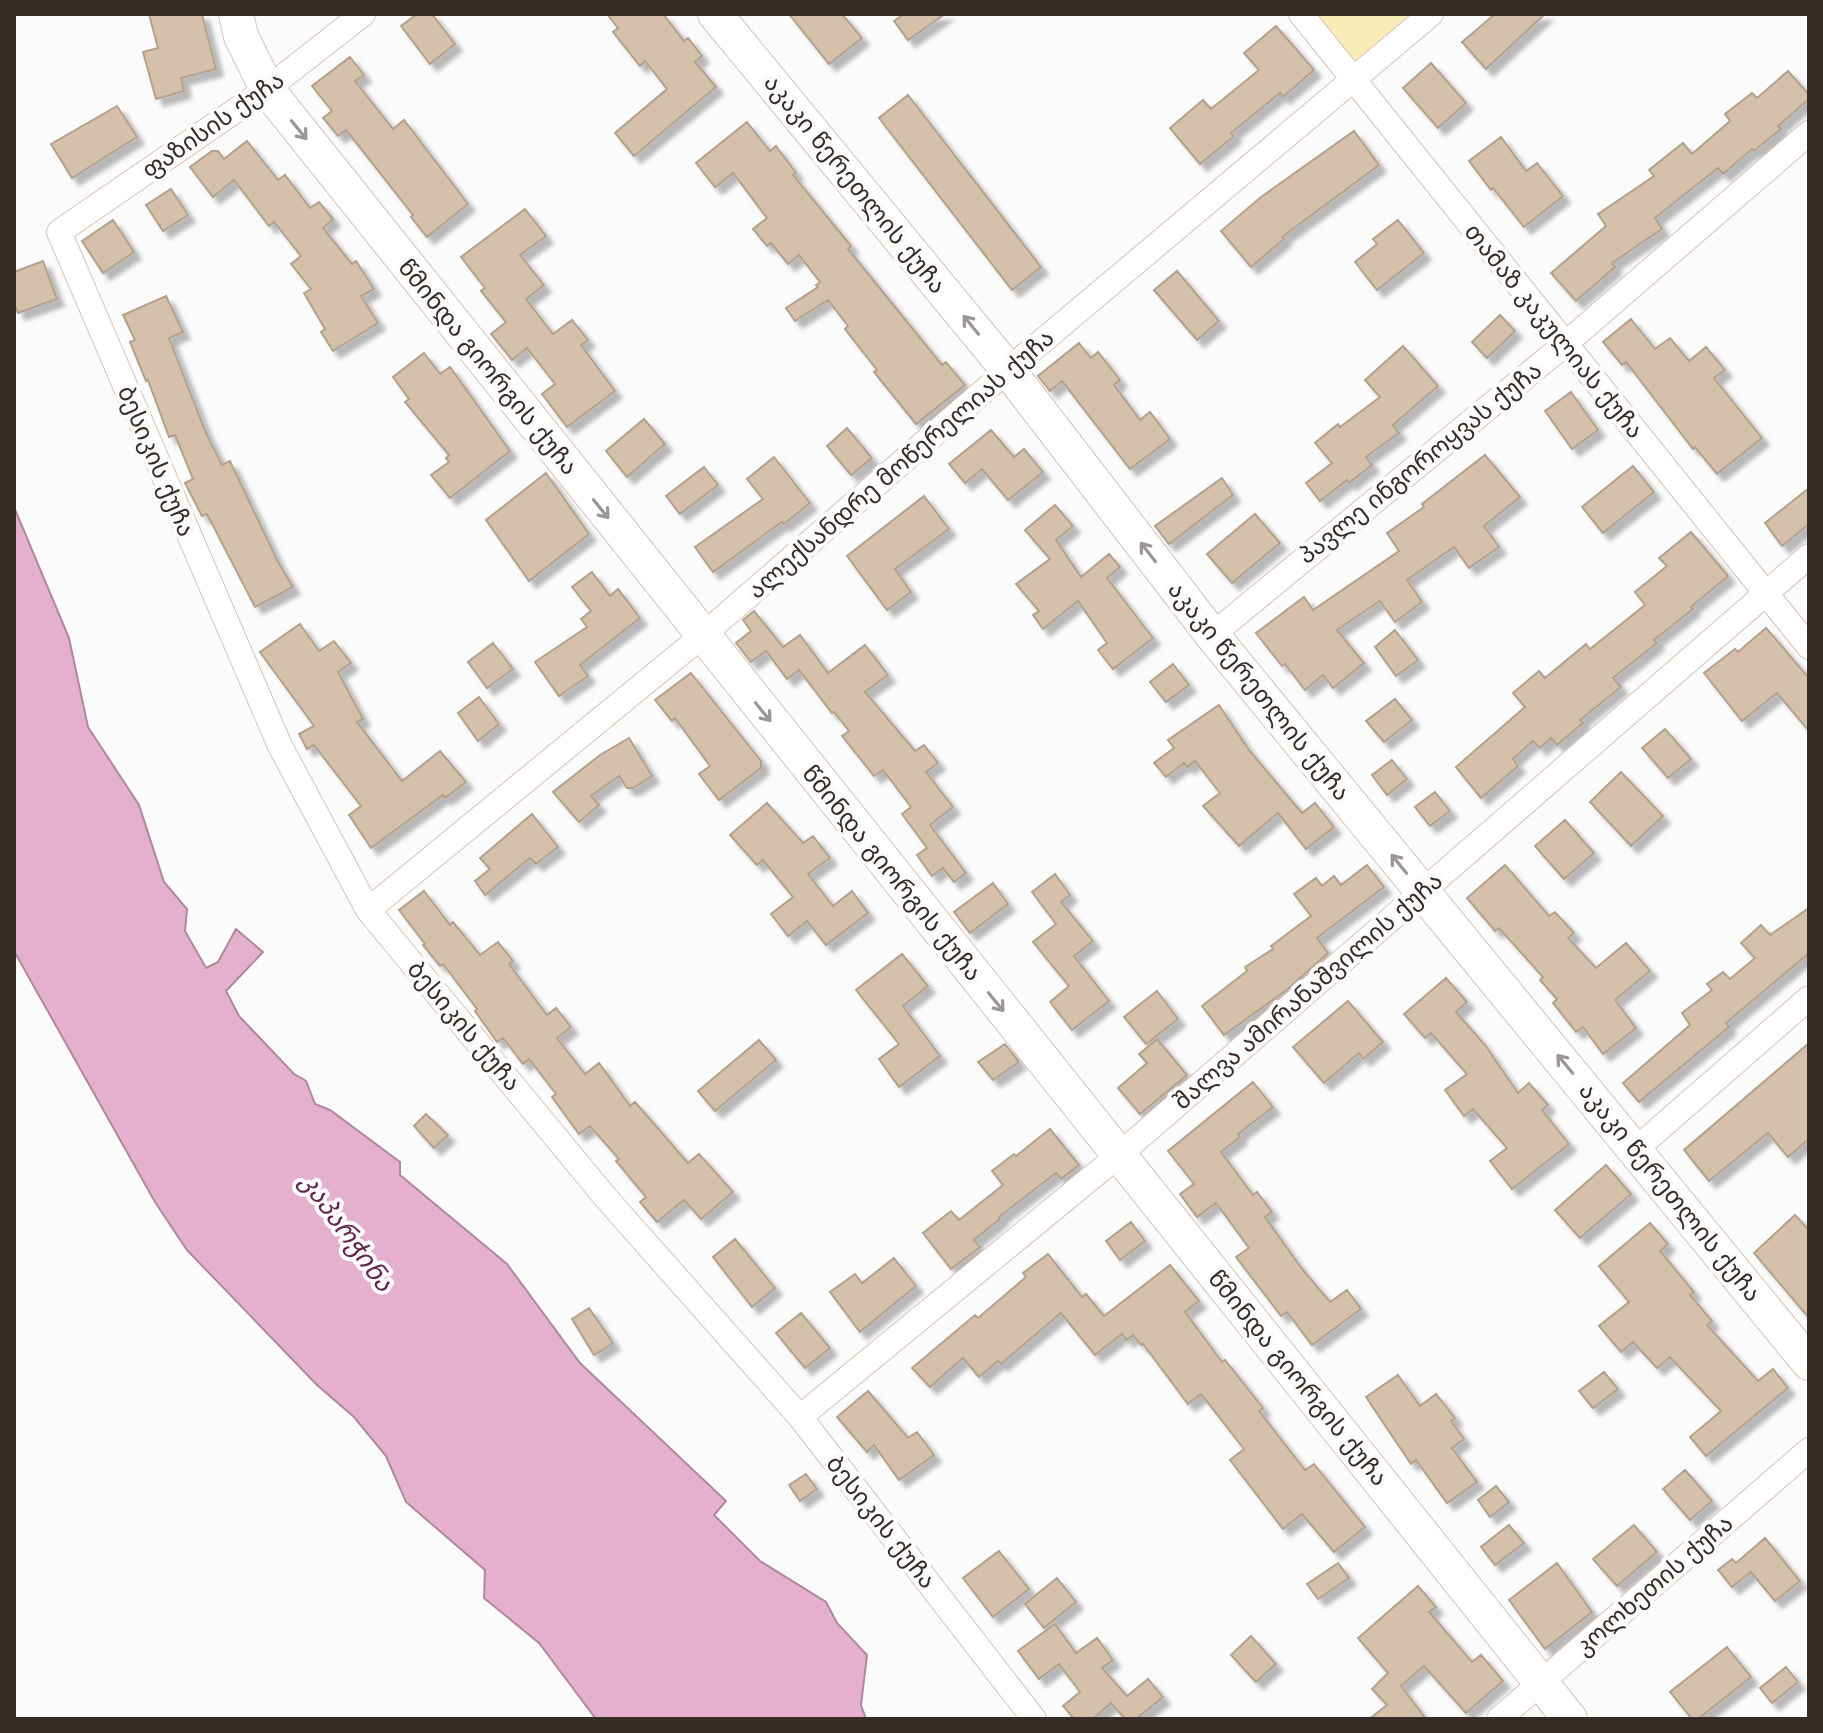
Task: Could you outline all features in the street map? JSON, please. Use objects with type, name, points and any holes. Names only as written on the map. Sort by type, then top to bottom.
[{"type":"main road","name":"წმინდა გიორგის ქუჩა","points":[[236,14],[241,36],[267,89],[1570,1719]]},
{"type":"main road","name":"აკაკი წერეთლის ქუჩა","points":[[715,14],[1008,370],[1212,635],[1809,1363]]},
{"type":"street","name":"ფაზისის ქუჩა","points":[[59,232],[267,89],[363,14]]},
{"type":"street","name":"თამაზ კაკულიას ქუჩა","points":[[1301,14],[1809,647]]},
{"type":"street","name":"ალექსანდრე მოწერელიას ქუჩა","points":[[368,910],[702,636],[1008,370],[1431,14]]},
{"type":"street","name":"პავლე ინგოროყვას ქუჩა","points":[[1212,635],[1564,345],[1809,133]]},
{"type":"street","name":"ბესიკის ქუჩა","points":[[59,232],[280,746],[368,910],[606,1198],[800,1417],[1034,1719]]},
{"type":"street","name":"შალვა ამირანაშვილის ქუჩა","points":[[800,1417],[1119,1155],[1809,556]]},
{"type":"street","points":[[1636,1149],[1809,998]]},
{"type":"street","name":"კოლხეთის ქუჩა","points":[[1499,1719],[1809,1450]]},
{"type":"shaded area","points":[[1301,14],[1431,14],[1353,80]]},
{"type":"water","name":"კაპარჭინა","points":[[14,507],[69,638],[88,727],[139,805],[164,882],[187,909],[185,931],[206,968],[218,962],[236,929],[263,952],[226,991],[239,1016],[294,1074],[306,1081],[315,1104],[330,1110],[400,1162],[400,1175],[507,1264],[580,1363],[726,1501],[714,1515],[760,1561],[826,1602],[837,1623],[867,1655],[861,1705],[866,1719],[596,1719],[539,1643],[484,1598],[485,1570],[406,1502],[386,1456],[354,1417],[317,1385],[187,1250],[155,1202],[14,951]]},
{"type":"building","points":[[149,14],[202,14],[216,69],[181,78],[184,91],[156,99],[143,52],[158,48]]},
{"type":"building","points":[[417,14],[432,14],[455,44],[430,64],[401,26]]},
{"type":"building","points":[[607,14],[663,14],[684,41],[688,38],[702,56],[695,62],[716,87],[634,156],[615,133],[667,89],[645,61],[640,66],[613,32],[618,28]]},
{"type":"building","points":[[789,14],[842,14],[862,38],[829,64]]},
{"type":"building","points":[[904,14],[945,14],[908,40],[894,21]]},
{"type":"building","points":[[1495,14],[1545,14],[1486,69],[1462,42]]},
{"type":"building","points":[[1276,26],[1314,70],[1283,97],[1280,93],[1231,133],[1234,136],[1200,164],[1170,128],[1203,100],[1211,109],[1259,70],[1244,53]]},
{"type":"building","points":[[350,57],[364,75],[355,81],[393,129],[404,120],[468,204],[427,237],[346,130],[338,136],[323,118],[332,111],[312,86]]},
{"type":"building","points":[[1431,63],[1466,103],[1438,128],[1403,88]]},
{"type":"building","points":[[1788,71],[1809,99],[1778,126],[1781,129],[1754,151],[1752,149],[1723,174],[1718,168],[1655,218],[1662,229],[1612,263],[1615,267],[1576,301],[1551,273],[1606,226],[1598,214],[1654,176],[1649,170],[1683,143],[1692,154],[1730,121],[1725,114],[1752,93],[1757,98]]},
{"type":"building","points":[[908,95],[1041,267],[1012,290],[879,118]]},
{"type":"building","points":[[117,106],[137,137],[72,178],[51,144]]},
{"type":"building","points":[[747,122],[770,151],[776,146],[796,173],[793,175],[851,246],[848,249],[942,365],[946,362],[965,385],[916,424],[874,372],[877,370],[845,329],[848,326],[828,300],[795,321],[786,308],[818,287],[816,285],[820,282],[799,255],[788,264],[771,243],[767,246],[753,229],[767,218],[733,173],[715,187],[696,163]]},
{"type":"building","points":[[1354,131],[1379,165],[1282,237],[1284,239],[1251,267],[1221,231],[1261,197]]},
{"type":"building","points":[[1501,137],[1526,171],[1537,163],[1563,196],[1524,227],[1469,161]]},
{"type":"building","points":[[247,141],[278,180],[285,175],[310,208],[319,202],[333,219],[323,228],[352,264],[356,261],[374,289],[361,296],[378,323],[333,351],[321,332],[325,329],[304,293],[311,289],[291,264],[301,256],[274,222],[269,226],[234,180],[213,197],[190,167],[212,151],[218,151],[224,159]]},
{"type":"building","points":[[171,189],[188,215],[163,231],[146,205]]},
{"type":"building","points":[[525,209],[546,236],[520,255],[544,285],[526,299],[553,334],[572,320],[588,340],[581,345],[615,391],[567,427],[542,394],[555,384],[527,348],[512,360],[491,334],[506,322],[481,291],[485,288],[461,257]]},
{"type":"building","points":[[113,220],[134,252],[103,273],[82,241]]},
{"type":"building","points":[[1398,220],[1424,253],[1377,290],[1355,262],[1377,244],[1373,239]]},
{"type":"building","points":[[43,261],[57,299],[18,313],[14,303],[14,272]]},
{"type":"building","points":[[1177,271],[1219,321],[1197,340],[1154,290]]},
{"type":"building","points":[[166,296],[183,332],[169,338],[206,433],[222,465],[230,461],[293,587],[255,607],[207,514],[202,516],[185,483],[193,479],[175,435],[169,437],[130,342],[135,340],[123,315]]},
{"type":"building","points":[[1500,315],[1515,331],[1487,358],[1472,342]]},
{"type":"building","points":[[1631,319],[1655,349],[1670,338],[1689,361],[1706,347],[1725,370],[1714,378],[1762,438],[1717,474],[1695,447],[1693,449],[1626,362],[1622,365],[1603,342]]},
{"type":"building","points":[[1079,343],[1091,358],[1098,352],[1120,380],[1114,385],[1140,420],[1150,412],[1170,439],[1130,469],[1062,381],[1050,391],[1038,376]]},
{"type":"building","points":[[1403,346],[1438,386],[1393,425],[1399,433],[1366,457],[1372,465],[1320,501],[1306,483],[1332,463],[1315,443],[1380,397],[1365,380]]},
{"type":"building","points":[[424,353],[440,374],[450,367],[510,451],[450,498],[431,475],[449,462],[446,458],[449,455],[405,402],[409,399],[393,377]]},
{"type":"building","points":[[1571,392],[1598,430],[1572,449],[1545,411]]},
{"type":"building","points":[[644,419],[665,444],[627,477],[606,451]]},
{"type":"building","points":[[847,428],[872,458],[851,475],[827,446]]},
{"type":"building","points":[[991,430],[1014,457],[1024,449],[1043,472],[1008,500],[982,469],[965,483],[949,464]]},
{"type":"building","points":[[1485,455],[1520,497],[1484,526],[1499,547],[1469,568],[1454,547],[1407,580],[1422,602],[1395,622],[1380,601],[1337,630],[1364,663],[1333,688],[1323,675],[1305,690],[1256,633],[1304,597],[1313,610],[1399,551],[1387,533],[1424,507],[1422,504]]},
{"type":"building","points":[[774,457],[810,503],[713,572],[695,547],[763,499],[747,479]]},
{"type":"building","points":[[1633,466],[1654,492],[1603,533],[1582,507]]},
{"type":"building","points":[[704,467],[718,485],[680,514],[666,496]]},
{"type":"building","points":[[546,473],[589,534],[529,581],[486,520]]},
{"type":"building","points":[[1222,478],[1233,495],[1169,544],[1155,526]]},
{"type":"building","points":[[1809,488],[1809,524],[1782,546],[1765,523]]},
{"type":"building","points":[[924,496],[949,529],[895,569],[911,592],[887,610],[847,556]]},
{"type":"building","points":[[1055,505],[1073,526],[1056,540],[1081,577],[1109,554],[1120,567],[1107,578],[1153,638],[1113,669],[1098,650],[1107,643],[1078,601],[1043,629],[1033,615],[1039,611],[1016,584],[1050,559],[1025,530]]},
{"type":"building","points":[[1255,514],[1280,543],[1232,583],[1207,554]]},
{"type":"building","points":[[1691,532],[1728,576],[1654,640],[1657,643],[1613,678],[1621,687],[1580,720],[1583,723],[1557,745],[1551,738],[1540,748],[1533,741],[1513,759],[1518,766],[1481,798],[1456,767],[1525,707],[1513,693],[1539,671],[1545,678],[1586,644],[1590,649],[1645,605],[1635,592],[1667,566],[1659,558]]},
{"type":"building","points":[[592,572],[610,596],[618,589],[640,618],[580,665],[588,676],[559,696],[535,662],[587,627],[581,619],[591,611],[572,587]]},
{"type":"building","points":[[754,611],[783,647],[800,635],[828,673],[865,645],[888,675],[865,692],[915,751],[924,745],[938,763],[926,772],[953,807],[930,825],[966,873],[954,882],[943,868],[932,876],[917,855],[927,848],[902,814],[911,807],[883,770],[874,776],[842,736],[849,731],[799,670],[787,679],[766,651],[751,662],[736,643],[751,631],[743,620]]},
{"type":"building","points":[[300,624],[319,651],[334,641],[351,663],[338,672],[363,719],[357,722],[402,781],[440,751],[466,782],[445,798],[443,795],[371,848],[349,815],[361,806],[314,745],[307,749],[299,734],[314,726],[260,652]]},
{"type":"building","points":[[1766,628],[1809,678],[1809,731],[1777,693],[1742,721],[1704,673],[1735,649],[1738,652]]},
{"type":"building","points":[[1395,630],[1418,660],[1396,676],[1375,647]]},
{"type":"building","points":[[493,643],[513,669],[487,688],[468,662]]},
{"type":"building","points":[[1173,664],[1189,685],[1166,702],[1150,682]]},
{"type":"building","points":[[691,673],[761,761],[761,768],[719,800],[699,774],[710,766],[675,718],[672,721],[655,700]]},
{"type":"building","points":[[479,697],[499,724],[478,741],[458,713]]},
{"type":"building","points":[[1395,699],[1412,720],[1384,742],[1366,721]]},
{"type":"building","points":[[1219,705],[1249,750],[1302,813],[1315,803],[1334,827],[1306,849],[1278,813],[1239,846],[1203,806],[1220,793],[1195,761],[1187,767],[1184,763],[1166,777],[1154,763],[1174,748],[1168,740]]},
{"type":"building","points":[[1665,729],[1691,759],[1668,778],[1642,748]]},
{"type":"building","points":[[629,738],[652,776],[633,788],[627,788],[619,776],[591,796],[599,805],[579,822],[553,792],[600,755]]},
{"type":"building","points":[[1392,760],[1407,779],[1387,795],[1372,775]]},
{"type":"building","points":[[1621,772],[1663,816],[1631,846],[1590,802]]},
{"type":"building","points":[[1435,792],[1450,811],[1430,826],[1415,807]]},
{"type":"building","points":[[767,803],[803,843],[813,836],[830,858],[808,874],[833,906],[852,891],[868,913],[826,945],[807,921],[788,936],[771,914],[793,897],[763,860],[757,865],[730,835]]},
{"type":"building","points":[[532,814],[558,847],[536,864],[530,858],[485,895],[475,881],[490,869],[480,858]]},
{"type":"building","points":[[1565,820],[1594,853],[1564,879],[1535,846]]},
{"type":"building","points":[[1367,865],[1384,887],[1317,938],[1328,953],[1288,989],[1224,1035],[1202,1006],[1247,971],[1245,967],[1273,949],[1271,946],[1311,916],[1294,894],[1316,878],[1322,886],[1334,876],[1341,885]]},
{"type":"building","points":[[1505,865],[1549,916],[1555,912],[1574,933],[1568,938],[1596,968],[1626,943],[1650,971],[1615,1000],[1636,1028],[1603,1054],[1583,1027],[1576,1032],[1553,1003],[1557,999],[1540,980],[1543,977],[1499,928],[1495,931],[1467,898]]},
{"type":"building","points":[[1055,874],[1070,895],[1061,902],[1093,941],[1074,956],[1109,1001],[1072,1030],[1050,1002],[1069,986],[1033,942],[1056,924],[1032,892]]},
{"type":"building","points":[[993,883],[1008,904],[970,933],[954,912]]},
{"type":"building","points":[[424,891],[450,925],[453,922],[480,955],[498,942],[513,961],[509,964],[547,1015],[556,1008],[571,1027],[557,1038],[585,1074],[599,1063],[630,1106],[635,1102],[688,1163],[699,1154],[733,1192],[701,1219],[684,1200],[657,1222],[640,1202],[646,1197],[616,1161],[619,1159],[590,1126],[579,1134],[552,1097],[556,1094],[529,1059],[523,1064],[503,1038],[497,1042],[443,964],[440,966],[423,945],[399,910]]},
{"type":"building","points":[[1809,908],[1809,953],[1726,1023],[1729,1027],[1639,1102],[1623,1083],[1690,1025],[1682,1013],[1712,990],[1707,984],[1723,972],[1730,979],[1755,958],[1741,943],[1761,925],[1770,935]]},
{"type":"building","points":[[902,954],[928,986],[903,1006],[940,1056],[899,1087],[879,1059],[899,1044],[856,990]]},
{"type":"building","points":[[1446,978],[1467,1002],[1456,1012],[1485,1045],[1518,1093],[1529,1083],[1548,1105],[1542,1110],[1569,1144],[1512,1189],[1490,1161],[1507,1148],[1473,1109],[1464,1116],[1445,1090],[1467,1074],[1431,1033],[1425,1038],[1404,1014]]},
{"type":"building","points":[[1157,991],[1178,1019],[1146,1044],[1124,1017]]},
{"type":"building","points":[[1348,1001],[1383,1042],[1363,1059],[1359,1053],[1324,1083],[1293,1047]]},
{"type":"building","points":[[1157,1039],[1187,1075],[1140,1114],[1118,1088],[1147,1063],[1139,1054]]},
{"type":"building","points":[[759,1040],[776,1060],[715,1111],[698,1091]]},
{"type":"building","points":[[1809,1043],[1809,1139],[1788,1157],[1768,1133],[1709,1181],[1684,1150]]},
{"type":"building","points":[[1005,1044],[1019,1062],[993,1080],[978,1062]]},
{"type":"building","points":[[1253,1082],[1273,1107],[1238,1134],[1240,1137],[1221,1152],[1253,1195],[1257,1192],[1272,1212],[1265,1217],[1330,1302],[1347,1290],[1361,1309],[1312,1345],[1287,1312],[1281,1316],[1236,1257],[1249,1248],[1216,1203],[1197,1217],[1180,1194],[1194,1184],[1168,1151]]},
{"type":"building","points":[[426,1114],[448,1135],[434,1148],[414,1126]]},
{"type":"building","points":[[1050,1129],[1079,1165],[1061,1179],[1056,1173],[999,1217],[974,1240],[980,1247],[951,1269],[923,1233],[951,1211],[959,1220],[1003,1185],[992,1171]]},
{"type":"building","points":[[1606,1165],[1631,1194],[1580,1238],[1555,1210]]},
{"type":"building","points":[[1795,1215],[1809,1230],[1809,1318],[1754,1253]]},
{"type":"building","points":[[1131,1222],[1145,1241],[1120,1260],[1106,1241]]},
{"type":"building","points":[[1650,1223],[1668,1244],[1660,1251],[1694,1292],[1690,1295],[1712,1321],[1707,1325],[1758,1381],[1773,1369],[1788,1388],[1706,1456],[1690,1437],[1721,1411],[1670,1357],[1657,1368],[1633,1342],[1621,1352],[1599,1326],[1629,1302],[1599,1266]]},
{"type":"building","points":[[735,1239],[775,1288],[752,1307],[713,1257]]},
{"type":"building","points":[[1048,1254],[1082,1297],[1086,1294],[1104,1316],[1170,1265],[1199,1301],[1185,1312],[1222,1362],[1225,1360],[1263,1408],[1259,1411],[1305,1470],[1314,1464],[1365,1527],[1334,1552],[1302,1514],[1283,1529],[1230,1460],[1244,1449],[1201,1394],[1188,1404],[1133,1335],[1127,1340],[1122,1334],[1095,1355],[1061,1313],[1001,1364],[998,1361],[979,1377],[963,1358],[930,1387],[912,1368],[975,1315],[978,1318],[1026,1277],[1023,1273]]},
{"type":"building","points":[[894,1258],[916,1286],[860,1332],[830,1292],[855,1274],[862,1283]]},
{"type":"building","points":[[589,1308],[613,1343],[594,1355],[572,1319]]},
{"type":"building","points":[[801,1313],[830,1348],[805,1368],[776,1333]]},
{"type":"building","points":[[1604,1372],[1618,1389],[1593,1408],[1579,1391]]},
{"type":"building","points":[[1398,1375],[1420,1406],[1436,1394],[1455,1418],[1451,1421],[1464,1439],[1452,1448],[1477,1482],[1447,1503],[1416,1460],[1411,1464],[1366,1397]]},
{"type":"building","points":[[868,1391],[908,1438],[917,1432],[934,1455],[899,1480],[874,1445],[867,1452],[837,1417]]},
{"type":"building","points":[[1685,1470],[1712,1501],[1690,1520],[1663,1489]]},
{"type":"building","points":[[806,1474],[817,1489],[800,1501],[789,1485]]},
{"type":"building","points":[[1496,1486],[1509,1502],[1490,1517],[1478,1500]]},
{"type":"building","points":[[1509,1525],[1524,1543],[1495,1565],[1481,1547]]},
{"type":"building","points":[[1634,1525],[1657,1552],[1617,1586],[1593,1559]]},
{"type":"building","points":[[1765,1538],[1800,1581],[1775,1601],[1751,1572],[1732,1587],[1718,1570],[1732,1559],[1736,1563]]},
{"type":"building","points":[[999,1551],[1029,1589],[993,1617],[963,1578]]},
{"type":"building","points":[[1338,1563],[1349,1578],[1318,1599],[1307,1584]]},
{"type":"building","points":[[1557,1563],[1592,1612],[1545,1649],[1509,1600]]},
{"type":"building","points":[[1057,1578],[1076,1602],[1044,1628],[1025,1604]]},
{"type":"building","points":[[1418,1586],[1436,1607],[1429,1612],[1472,1662],[1481,1655],[1503,1681],[1466,1713],[1424,1666],[1401,1686],[1426,1719],[1369,1719],[1387,1705],[1372,1689],[1388,1673],[1358,1638]]},
{"type":"building","points":[[1055,1624],[1076,1653],[1097,1638],[1113,1660],[1102,1668],[1127,1696],[1148,1679],[1163,1697],[1136,1719],[1125,1719],[1111,1703],[1093,1719],[1074,1719],[1063,1706],[1080,1692],[1059,1664],[1039,1679],[1018,1651]]},
{"type":"building","points":[[1251,1636],[1276,1664],[1256,1682],[1231,1655]]},
{"type":"building","points":[[1727,1647],[1751,1677],[1698,1719],[1692,1719],[1670,1692]]},
{"type":"building","points":[[1786,1667],[1798,1682],[1772,1703],[1760,1688]]}]
